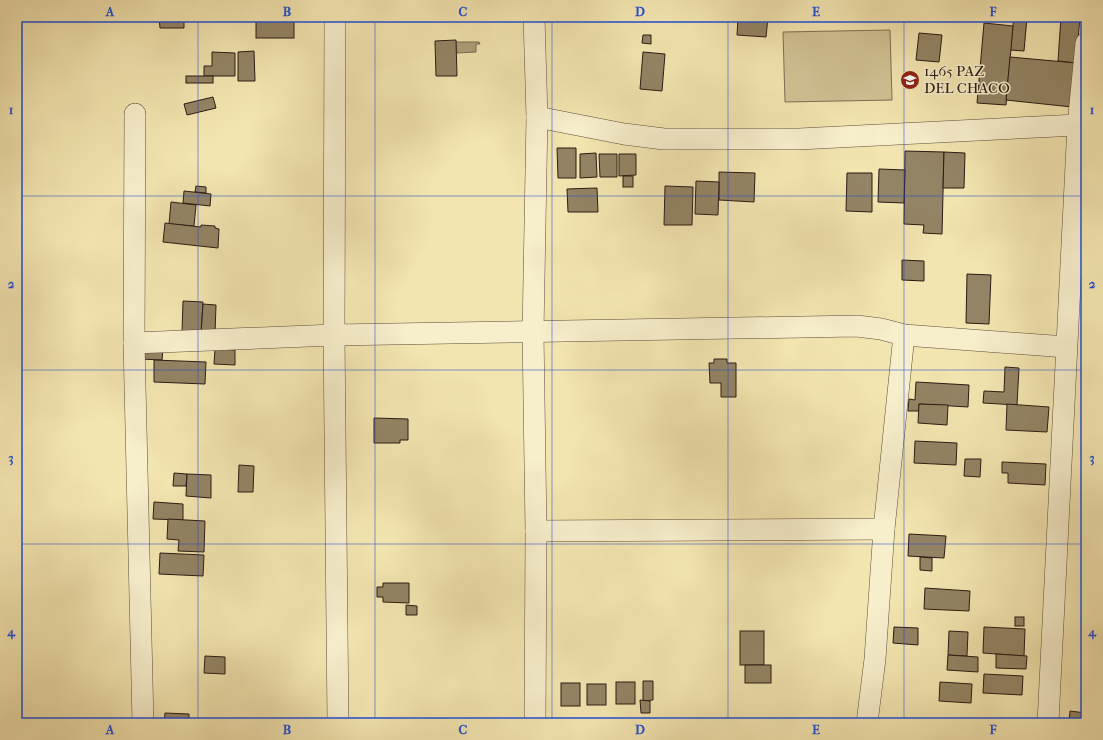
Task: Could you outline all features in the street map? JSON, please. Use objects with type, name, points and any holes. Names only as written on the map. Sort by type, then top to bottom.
[{"type":"street","points":[[334,17],[334,335],[338,723]]},
{"type":"street","points":[[534,17],[537,117],[533,332],[536,530],[535,723]]},
{"type":"street","points":[[1048,723],[1078,125],[1086,43]]},
{"type":"street","points":[[135,114],[134,343],[142,723]]},
{"type":"street","points":[[537,117],[624,134],[664,139],[799,139],[1078,125]]},
{"type":"street","points":[[134,343],[334,335],[857,326],[904,335],[1066,347]]},
{"type":"street","points":[[867,723],[875,660],[884,529],[904,335]]},
{"type":"street","points":[[536,530],[884,529]]},
{"type":"shaded area","points":[[890,30],[892,100],[785,102],[783,32]]},
{"type":"shaded area","points":[[456,42],[479,42],[480,44],[476,44],[476,52],[457,53]]},
{"type":"building","points":[[159,17],[184,17],[184,28],[160,28]]},
{"type":"building","points":[[256,17],[294,17],[294,38],[256,38]]},
{"type":"building","points":[[738,17],[768,17],[766,37],[737,35]]},
{"type":"building","points":[[1014,17],[1027,17],[1024,51],[1010,50]]},
{"type":"building","points":[[1061,17],[1080,17],[1076,63],[1058,61]]},
{"type":"building","points":[[984,23],[1013,26],[1006,105],[977,103]]},
{"type":"building","points":[[919,33],[942,35],[939,62],[916,60]]},
{"type":"building","points":[[643,35],[651,35],[651,44],[642,43]]},
{"type":"building","points":[[456,40],[457,76],[436,76],[435,41]]},
{"type":"building","points":[[254,51],[255,81],[238,81],[238,52]]},
{"type":"building","points":[[212,52],[235,53],[235,76],[204,76],[204,66],[212,66]]},
{"type":"building","points":[[643,52],[665,54],[662,91],[640,89]]},
{"type":"building","points":[[1010,57],[1076,63],[1072,107],[1006,100]]},
{"type":"building","points":[[186,76],[213,76],[213,83],[186,83]]},
{"type":"building","points":[[213,97],[216,108],[187,115],[184,104]]},
{"type":"building","points":[[557,148],[576,148],[576,178],[558,178]]},
{"type":"building","points":[[905,151],[944,152],[942,234],[923,233],[924,225],[904,224]]},
{"type":"building","points":[[944,152],[965,153],[964,188],[943,188]]},
{"type":"building","points":[[596,153],[597,177],[580,178],[580,154]]},
{"type":"building","points":[[599,154],[617,154],[617,177],[600,177]]},
{"type":"building","points":[[619,154],[636,154],[636,175],[619,176]]},
{"type":"building","points":[[879,169],[905,170],[904,203],[878,202]]},
{"type":"building","points":[[719,172],[755,173],[754,202],[719,200]]},
{"type":"building","points":[[847,173],[872,173],[872,212],[846,211]]},
{"type":"building","points":[[623,176],[633,176],[633,187],[623,187]]},
{"type":"building","points":[[696,181],[719,182],[718,215],[695,214]]},
{"type":"building","points":[[196,186],[206,187],[206,193],[195,192]]},
{"type":"building","points":[[665,186],[693,187],[692,225],[664,225]]},
{"type":"building","points":[[597,188],[598,212],[568,212],[567,189]]},
{"type":"building","points":[[184,191],[211,194],[210,206],[183,203]]},
{"type":"building","points":[[171,202],[196,205],[194,226],[169,224]]},
{"type":"building","points":[[165,223],[201,227],[201,225],[215,226],[215,228],[219,229],[218,248],[163,242]]},
{"type":"building","points":[[902,260],[924,261],[924,281],[902,280]]},
{"type":"building","points":[[967,274],[991,275],[989,324],[966,323]]},
{"type":"building","points":[[183,301],[203,302],[201,334],[182,333]]},
{"type":"building","points":[[203,304],[216,305],[215,334],[201,334]]},
{"type":"building","points":[[142,348],[163,349],[162,360],[141,359]]},
{"type":"building","points":[[215,349],[235,350],[235,365],[214,364]]},
{"type":"building","points":[[714,359],[727,359],[727,363],[736,363],[736,397],[721,397],[721,383],[710,383],[709,363],[714,363]]},
{"type":"building","points":[[154,360],[206,362],[205,384],[154,382]]},
{"type":"building","points":[[1005,367],[1019,368],[1017,405],[983,403],[984,391],[1004,392]]},
{"type":"building","points":[[916,382],[969,385],[968,407],[919,404],[919,411],[908,411],[909,399],[915,400]]},
{"type":"building","points":[[919,404],[948,405],[947,425],[918,423]]},
{"type":"building","points":[[1007,404],[1049,407],[1047,432],[1006,430]]},
{"type":"building","points":[[374,418],[408,419],[408,440],[400,440],[400,443],[374,443]]},
{"type":"building","points":[[915,441],[957,443],[956,465],[914,463]]},
{"type":"building","points":[[965,459],[981,459],[980,477],[964,476]]},
{"type":"building","points":[[1002,462],[1046,464],[1045,485],[1008,483],[1008,473],[1002,473]]},
{"type":"building","points":[[239,465],[254,466],[253,492],[238,492]]},
{"type":"building","points":[[174,473],[187,474],[186,486],[173,486]]},
{"type":"building","points":[[187,474],[211,475],[211,498],[186,496]]},
{"type":"building","points":[[154,502],[183,504],[183,520],[153,519]]},
{"type":"building","points":[[168,519],[205,521],[204,552],[178,551],[179,540],[167,539]]},
{"type":"building","points":[[909,534],[946,536],[944,558],[908,556]]},
{"type":"building","points":[[160,553],[204,555],[203,576],[159,574]]},
{"type":"building","points":[[920,557],[932,558],[932,571],[920,570]]},
{"type":"building","points":[[383,583],[409,583],[409,603],[383,602],[383,597],[377,597],[377,587],[383,587]]},
{"type":"building","points":[[925,588],[970,591],[969,611],[924,609]]},
{"type":"building","points":[[406,605],[417,606],[417,615],[406,615]]},
{"type":"building","points":[[1015,617],[1024,617],[1024,626],[1015,626]]},
{"type":"building","points":[[894,627],[918,628],[918,645],[893,643]]},
{"type":"building","points":[[984,627],[1025,629],[1024,656],[983,653]]},
{"type":"building","points":[[740,631],[764,631],[764,665],[740,665]]},
{"type":"building","points":[[949,631],[968,632],[967,656],[948,655]]},
{"type":"building","points":[[1084,642],[1086,642],[1086,663],[1082,662]]},
{"type":"building","points":[[996,654],[1027,656],[1026,669],[996,668]]},
{"type":"building","points":[[948,655],[978,657],[978,672],[947,670]]},
{"type":"building","points":[[205,656],[225,657],[225,674],[204,673]]},
{"type":"building","points":[[745,665],[771,665],[771,683],[745,683]]},
{"type":"building","points":[[984,674],[1023,676],[1022,695],[983,693]]},
{"type":"building","points":[[643,681],[653,681],[653,700],[643,701]]},
{"type":"building","points":[[616,682],[635,682],[635,704],[616,704]]},
{"type":"building","points":[[940,682],[972,684],[971,703],[939,701]]},
{"type":"building","points":[[561,683],[580,683],[580,706],[561,706]]},
{"type":"building","points":[[587,684],[606,684],[606,705],[587,705]]},
{"type":"building","points":[[640,700],[650,701],[650,713],[641,713]]},
{"type":"building","points":[[1070,711],[1086,713],[1086,723],[1069,723]]},
{"type":"building","points":[[165,713],[189,714],[189,723],[164,723]]},
{"type":"place","name":"1465 PAZ DEL CHACO","points":[[910,80]]}]
